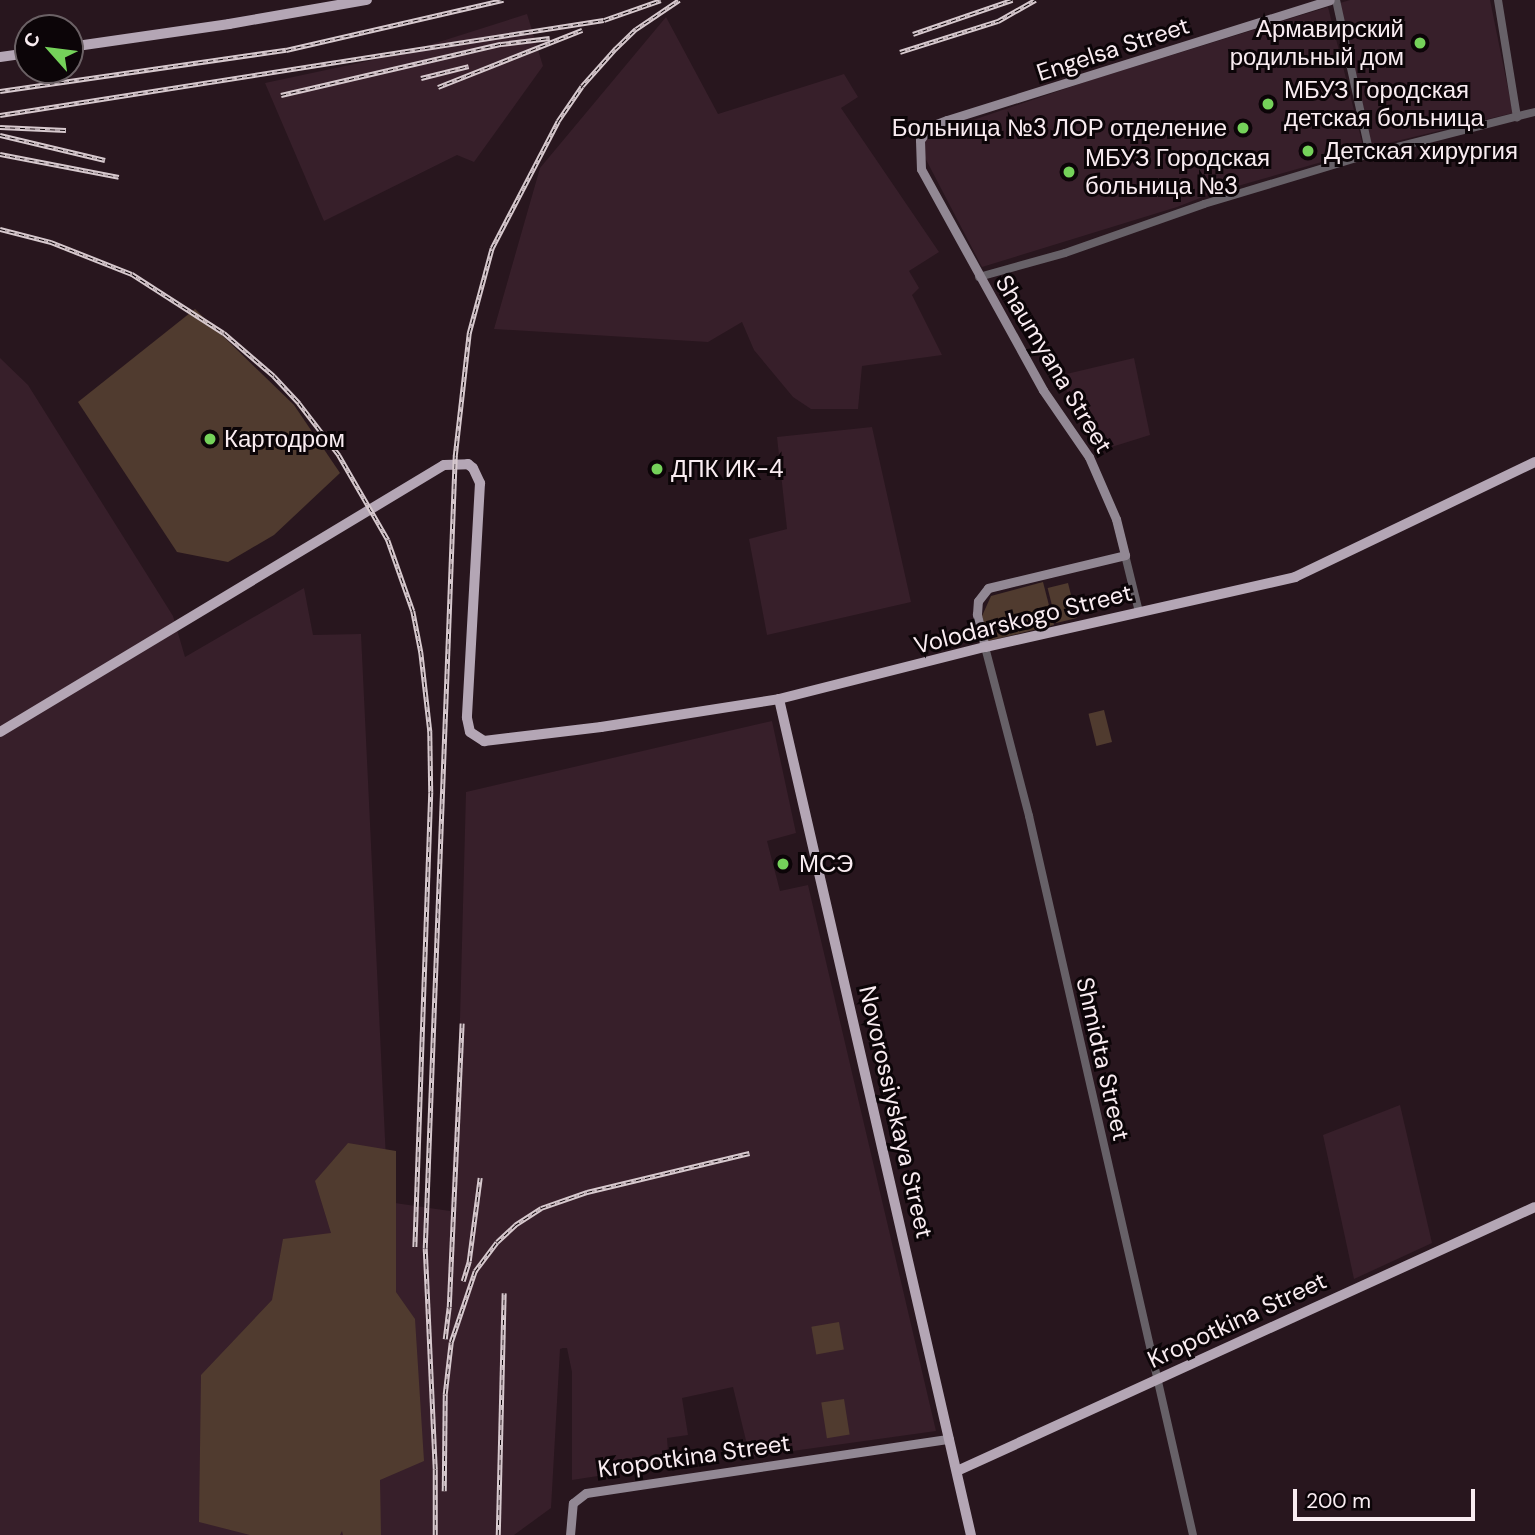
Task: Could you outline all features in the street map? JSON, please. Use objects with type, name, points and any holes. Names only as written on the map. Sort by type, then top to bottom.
[{"type":"main road","points":[[84,45],[367,0]]},
{"type":"main road","name":"Engelsa Street","points":[[919,145],[931,126],[1330,0]]},
{"type":"main road","name":"Shaumyana Street","points":[[919,145],[920,169],[979,277],[992,293],[1043,390],[1089,457],[1116,519],[1125,555]]},
{"type":"main road","name":"Volodarskogo Street","points":[[0,732],[444,464],[473,468],[480,483],[468,726],[478,740],[498,741],[779,699],[985,647],[1295,577],[1535,462]]},
{"type":"main road","name":"Volodarskogo Street","points":[[982,593],[1004,583],[1125,555]]},
{"type":"main road","name":"Shmidta Street","points":[[982,593],[977,614],[985,647]]},
{"type":"main road","name":"Novorossiyskaya Street","points":[[779,699],[971,1535]]},
{"type":"main road","name":"Kropotkina Street","points":[[957,1471],[1535,1207]]},
{"type":"main road","name":"Kropotkina Street","points":[[570,1535],[573,1503],[586,1493],[949,1439]]},
{"type":"street","points":[[1336,0],[1370,154]]},
{"type":"street","points":[[1498,0],[1517,117]]},
{"type":"street","points":[[979,277],[1065,253],[1204,204],[1370,154],[1535,112]]},
{"type":"street","name":"Shaumyana Street","points":[[1125,555],[1139,612]]},
{"type":"street","name":"Shmidta Street","points":[[985,647],[1029,816],[1193,1535]]},
{"type":"shaded area","points":[[1350,0],[1490,0],[1513,113],[1372,147],[1340,3]]},
{"type":"shaded area","name":"МБУЗ Городская больница №3","points":[[1328,7],[1364,150],[1213,193],[1177,207],[982,267],[921,150],[923,137],[1091,80]]},
{"type":"shaded area","points":[[527,14],[543,66],[474,162],[457,155],[324,221],[265,83],[401,54]]},
{"type":"shaded area","points":[[666,17],[718,114],[844,74],[858,97],[841,108],[939,252],[909,271],[919,288],[912,295],[942,355],[862,366],[858,409],[811,409],[793,397],[754,350],[742,322],[708,342],[494,329],[540,168]]},
{"type":"shaded area","name":"Картодром","points":[[195,309],[294,405],[340,473],[274,535],[228,562],[177,552],[78,402]]},
{"type":"shaded area","points":[[0,358],[28,385],[173,616],[185,657],[304,588],[313,635],[361,634],[388,1202],[450,1211],[460,1019],[466,792],[772,721],[796,833],[767,841],[780,891],[808,885],[936,1431],[750,1457],[733,1387],[682,1398],[688,1435],[667,1438],[669,1465],[572,1480],[572,1372],[567,1348],[563,1348],[560,1349],[551,1508],[514,1535],[0,1535]]},
{"type":"shaded area","points":[[1134,358],[1150,435],[1102,450],[1058,376]]},
{"type":"shaded area","points":[[872,427],[911,602],[767,635],[749,539],[787,529],[777,437]]},
{"type":"shaded area","points":[[1043,582],[1054,625],[988,641],[982,616],[991,596]]},
{"type":"shaded area","points":[[1068,583],[1077,618],[1056,623],[1048,588]]},
{"type":"shaded area","points":[[1104,710],[1112,742],[1096,746],[1088,714]]},
{"type":"shaded area","points":[[1400,1105],[1432,1243],[1354,1279],[1323,1135]]},
{"type":"shaded area","points":[[348,1143],[396,1151],[396,1292],[415,1319],[424,1461],[380,1480],[381,1535],[343,1535],[342,1531],[340,1535],[250,1535],[199,1522],[201,1375],[272,1300],[283,1239],[331,1233],[315,1181]]},
{"type":"shaded area","points":[[839,1322],[844,1350],[816,1354],[811,1327]]},
{"type":"shaded area","points":[[844,1399],[850,1435],[827,1438],[821,1403]]},
{"type":"railway","points":[[0,91],[286,50],[503,0]]},
{"type":"railway","points":[[0,115],[604,20],[661,0]]},
{"type":"railway","points":[[435,1535],[435,1469],[425,1248],[455,456],[469,333],[492,248],[558,121],[582,86],[615,49],[636,29],[679,0]]},
{"type":"railway","points":[[913,34],[1012,0]]},
{"type":"railway","points":[[900,52],[998,21],[1035,0]]},
{"type":"railway","points":[[438,87],[582,30]]},
{"type":"railway","points":[[281,95],[501,44],[550,38]]},
{"type":"railway","points":[[421,78],[469,66]]},
{"type":"railway","points":[[0,127],[66,130]]},
{"type":"railway","points":[[0,135],[105,160]]},
{"type":"railway","points":[[0,154],[119,177]]},
{"type":"railway","points":[[0,229],[51,242],[132,274],[224,333],[274,376],[299,403],[339,455],[388,540],[413,611],[421,652],[430,731],[431,792],[415,1247]]},
{"type":"railway","points":[[445,1339],[449,1307],[462,1023]]},
{"type":"railway","points":[[444,1491],[445,1394],[451,1342],[475,1271],[497,1242],[515,1225],[541,1208],[587,1192],[749,1153]]},
{"type":"railway","points":[[463,1281],[469,1261],[480,1178]]},
{"type":"railway","points":[[498,1535],[504,1293]]},
{"type":"place","name":"Армавирский родильный дом","points":[[1420,43]]},
{"type":"place","name":"МБУЗ Городская детская больница","points":[[1268,104]]},
{"type":"place","name":"Больница №3 ЛОР отделение","points":[[1243,128]]},
{"type":"place","name":"Детская хирургия","points":[[1308,151]]},
{"type":"place","name":"МБУЗ Городская больница №3","points":[[1069,172]]},
{"type":"place","name":"Картодром","points":[[210,439]]},
{"type":"place","name":"ДПК ИК-4","points":[[657,469]]},
{"type":"place","name":"МСЭ","points":[[783,864]]}]
